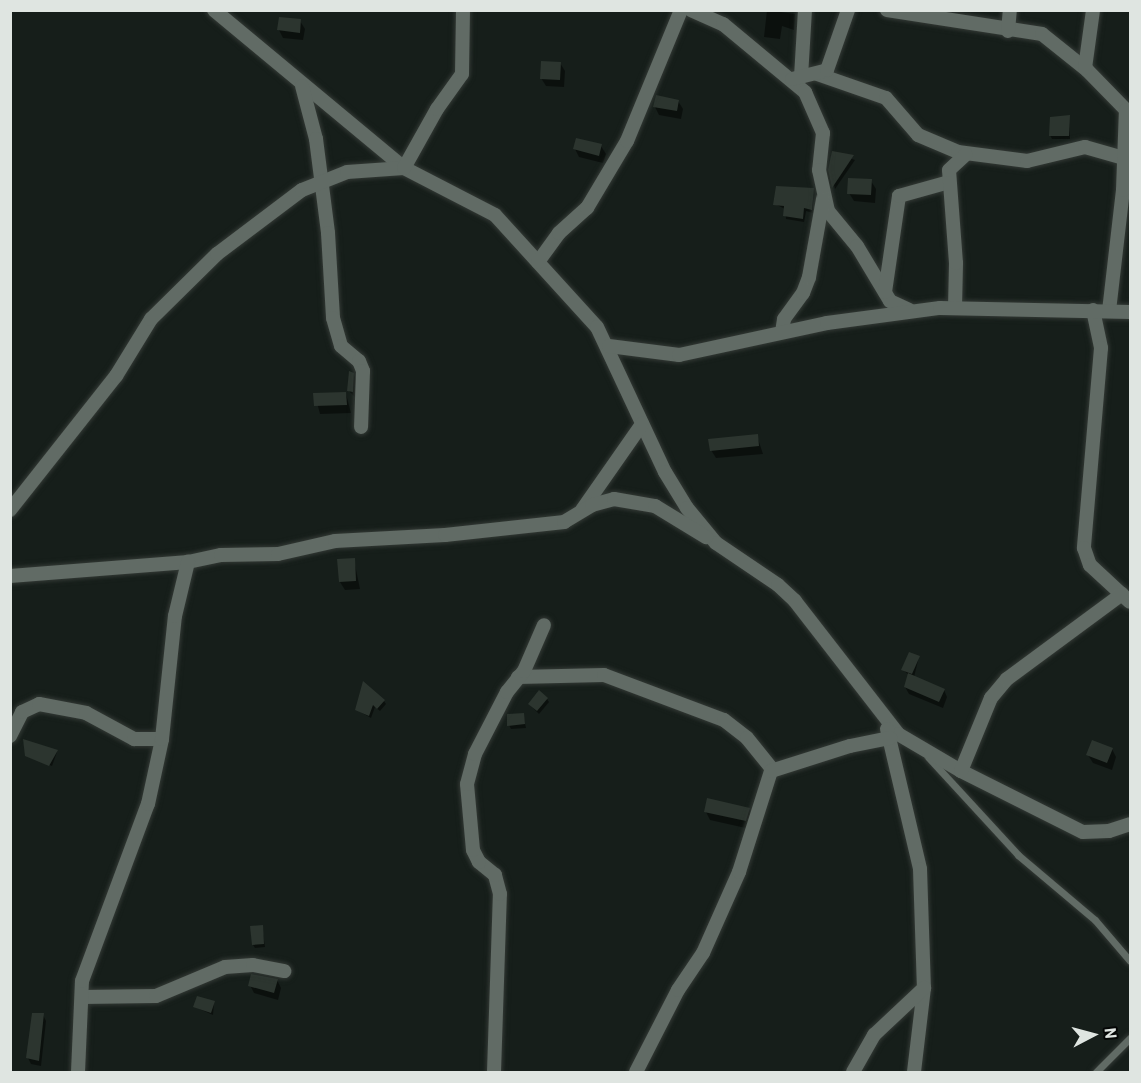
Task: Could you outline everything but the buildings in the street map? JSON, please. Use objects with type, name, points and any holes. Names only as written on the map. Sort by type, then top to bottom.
[{"type":"street","points":[[214,10],[404,168],[495,215],[597,327],[609,346],[665,472],[716,543]]},
{"type":"street","points":[[404,168],[462,74],[463,10]]},
{"type":"street","points":[[538,262],[559,233],[587,208],[627,141],[681,10]]},
{"type":"street","points":[[692,10],[723,24],[797,78],[814,107],[823,132],[819,170],[823,195],[835,224],[857,246],[893,304],[911,311]]},
{"type":"street","points":[[797,78],[805,10]]},
{"type":"street","points":[[797,78],[824,72],[832,60],[848,10]]},
{"type":"street","points":[[887,10],[1008,31],[1017,28],[1042,34],[1084,68],[1128,112],[1109,311]]},
{"type":"street","points":[[1008,31],[1010,10]]},
{"type":"street","points":[[1084,68],[1093,10]]},
{"type":"street","points":[[817,74],[886,98],[918,135],[966,154],[1027,161],[1085,147],[1124,159]]},
{"type":"street","points":[[302,85],[312,118],[318,159],[337,336],[363,371],[361,427]]},
{"type":"street","points":[[955,308],[956,263],[949,182],[950,170],[966,154]]},
{"type":"street","points":[[302,190],[318,159]]},
{"type":"street","points":[[10,510],[116,376],[151,319],[217,254],[302,190],[347,172],[404,168]]},
{"type":"street","points":[[885,292],[899,196],[949,182]]},
{"type":"street","points":[[782,332],[784,319],[803,293],[809,277],[823,195]]},
{"type":"street","points":[[609,346],[679,355],[782,332],[911,311],[955,308],[1131,312]]},
{"type":"street","points":[[961,771],[991,698],[1007,678],[1040,651],[1126,594],[1090,565],[1084,548],[1101,348],[1093,310]]},
{"type":"street","points":[[579,514],[642,424]]},
{"type":"street","points":[[10,576],[188,562],[221,555],[278,554],[356,539],[445,535],[546,524],[570,520],[598,503],[629,499],[655,506],[716,543],[778,585],[795,601],[898,734],[961,771],[1083,832],[1109,831],[1131,824]]},
{"type":"street","points":[[78,1072],[82,997],[89,955],[148,804],[162,739],[169,652],[188,562]]},
{"type":"street","points":[[494,1072],[500,894],[495,875],[479,862],[473,850],[467,784],[480,744],[544,625]]},
{"type":"street","points":[[518,677],[604,675],[724,720],[747,738],[772,769]]},
{"type":"street","points":[[10,736],[22,712],[39,704],[86,713],[134,739],[162,739]]},
{"type":"street","points":[[885,718],[920,869],[924,988],[914,1072]]},
{"type":"street","points":[[772,769],[890,738]]},
{"type":"street","points":[[636,1072],[678,990],[703,953],[739,872],[772,769]]},
{"type":"street","points":[[82,997],[156,996],[225,967],[253,965],[284,971]]},
{"type":"street","points":[[852,1072],[874,1035],[924,988]]},
{"type":"lane","points":[[917,746],[1018,855],[1095,920],[1131,961]]},
{"type":"lane","points":[[1096,1072],[1131,1038]]}]
